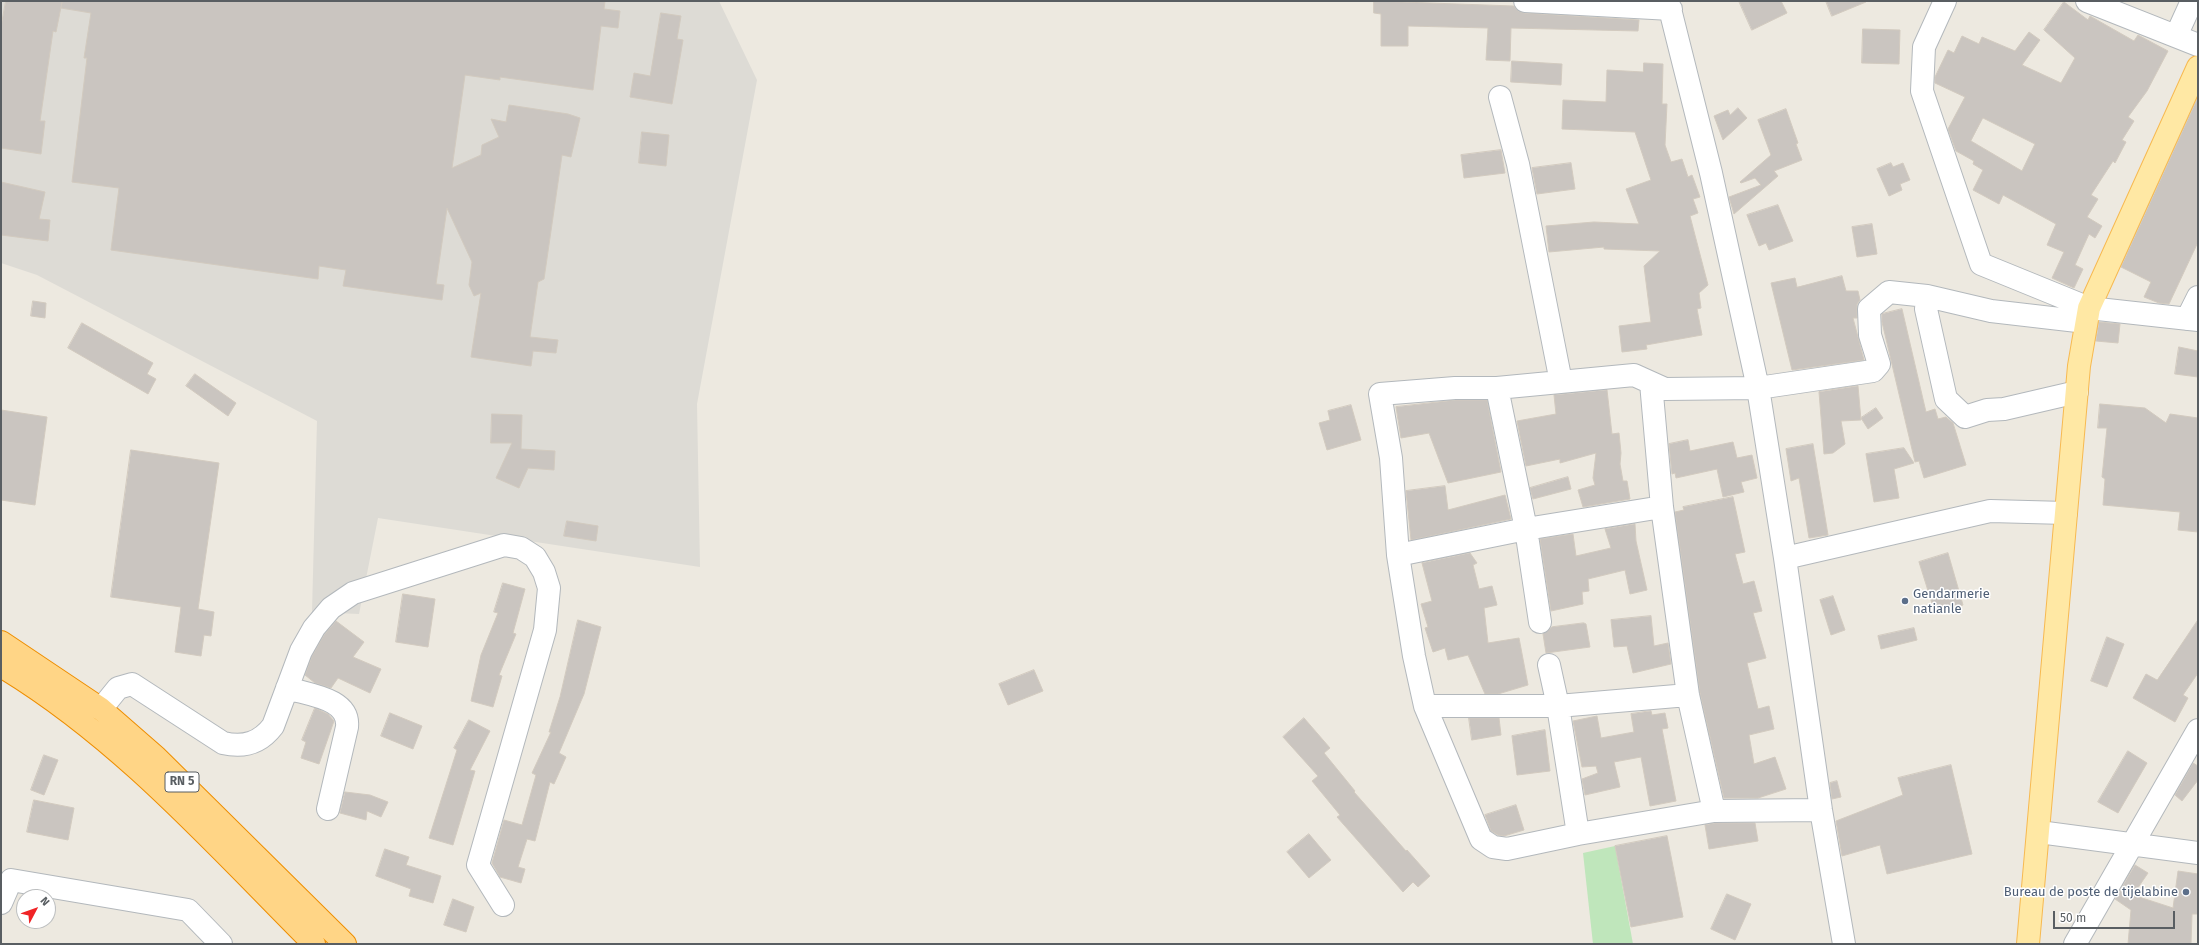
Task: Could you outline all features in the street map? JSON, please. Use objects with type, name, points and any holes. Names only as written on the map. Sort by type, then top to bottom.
[{"type":"highway","name":"RN 5","points":[[1,642],[101,709],[156,757],[345,944]]},
{"type":"highway","name":"RN 5","points":[[1,666],[78,719],[135,766],[314,944]]},
{"type":"main road","points":[[2028,944],[2077,392],[2088,315],[2198,67]]},
{"type":"street","points":[[1525,1],[1670,5],[1711,174],[1758,388],[1786,558],[1821,810],[1844,944]]},
{"type":"street","points":[[1945,1],[1924,47],[1922,91],[1981,264],[2088,315]]},
{"type":"street","points":[[2088,1],[2198,45]]},
{"type":"street","points":[[2176,36],[2192,1]]},
{"type":"street","points":[[1500,97],[1518,164],[1561,382]]},
{"type":"street","points":[[1821,810],[1714,811],[1578,834],[1507,849],[1493,847],[1481,839],[1425,706],[1414,656],[1398,555],[1391,458],[1380,394],[1456,388],[1497,388],[1634,375],[1664,389],[1758,388],[1874,371],[1879,364],[1870,335],[1869,312],[1872,305],[1889,292],[1927,296],[1991,311],[2192,319],[2198,297]]},
{"type":"street","points":[[1927,296],[1926,309],[1946,399],[1965,417],[1987,410],[2004,409],[2077,392]]},
{"type":"street","points":[[1651,383],[1662,508],[1688,695],[1714,811]]},
{"type":"street","points":[[1497,388],[1526,529],[1540,622]]},
{"type":"street","points":[[1398,555],[1526,529],[1662,508]]},
{"type":"street","points":[[1786,558],[1990,511],[2066,513]]},
{"type":"street","points":[[101,709],[118,688],[132,684],[223,743],[234,746],[257,742],[266,735],[273,726],[301,651],[314,628],[331,608],[353,593],[378,583],[504,545],[521,548],[535,557],[544,572],[549,588],[545,630],[478,865],[504,905]]},
{"type":"street","points":[[1549,665],[1558,706],[1578,834]]},
{"type":"street","points":[[287,688],[337,704],[347,716],[347,727],[328,809]]},
{"type":"street","points":[[1425,706],[1558,706],[1688,695]]},
{"type":"street","points":[[2075,944],[2198,730]]},
{"type":"street","points":[[2039,832],[2198,853]]},
{"type":"street","points":[[2,897],[11,880],[188,910],[221,944]]},
{"type":"shaded area","points":[[1,1],[719,1],[757,80],[697,404],[700,567],[378,518],[359,614],[312,612],[317,421],[37,275],[1,263]]},
{"type":"green space","points":[[1615,846],[1633,944],[1593,944],[1583,853]]},
{"type":"building","points":[[6,1],[605,1],[604,9],[620,11],[618,28],[601,26],[593,90],[500,77],[500,80],[465,75],[452,168],[481,155],[482,145],[499,137],[491,119],[506,122],[509,105],[568,114],[580,118],[571,157],[562,155],[544,279],[538,282],[530,337],[558,340],[556,353],[533,351],[531,366],[471,357],[481,293],[474,296],[469,285],[472,262],[447,208],[436,284],[444,285],[442,300],[343,286],[346,270],[319,266],[318,279],[111,250],[119,188],[72,182],[87,58],[84,58],[91,13],[61,8],[62,2],[56,32],[53,31],[40,121],[45,121],[41,154],[1,148],[1,27]]},
{"type":"building","points":[[1374,1],[1514,6],[1518,11],[1524,13],[1639,20],[1638,31],[1511,28],[1510,61],[1486,60],[1488,28],[1408,26],[1408,46],[1381,46],[1381,14],[1374,13]]},
{"type":"building","points":[[1739,1],[1781,1],[1787,13],[1752,30]]},
{"type":"building","points":[[1826,1],[1866,1],[1866,2],[1832,16]]},
{"type":"building","points":[[2064,2],[2088,20],[2090,16],[2134,41],[2138,35],[2168,51],[2147,91],[2128,117],[2134,121],[2122,140],[2126,142],[2115,163],[2113,161],[2091,195],[2098,199],[2087,217],[2102,226],[2095,238],[2089,234],[2075,265],[2083,269],[2074,288],[2052,278],[2064,252],[2047,245],[2056,224],[2003,195],[1999,204],[1973,190],[1983,170],[1973,164],[1974,161],[1956,151],[1948,129],[1965,97],[1935,83],[1935,77],[1948,50],[1954,53],[1962,36],[1979,44],[1982,37],[2015,51],[2029,32],[2040,40],[2022,65],[2061,83],[2075,58],[2044,30]],"holes":[[[1983,118],[2035,144],[2022,171],[1971,141]]]},
{"type":"building","points":[[661,13],[681,16],[677,39],[683,40],[672,104],[630,97],[634,73],[650,76]]},
{"type":"building","points":[[1863,29],[1900,30],[1899,64],[1862,63]]},
{"type":"building","points":[[1512,61],[1562,64],[1561,85],[1511,82]]},
{"type":"building","points":[[1644,63],[1663,64],[1662,104],[1667,104],[1665,145],[1671,162],[1682,159],[1688,177],[1692,175],[1700,197],[1693,199],[1698,213],[1690,216],[1708,285],[1699,293],[1701,308],[1697,309],[1702,335],[1646,345],[1647,349],[1622,352],[1619,326],[1651,322],[1644,266],[1660,251],[1604,249],[1604,247],[1549,252],[1546,226],[1594,222],[1639,224],[1626,189],[1651,180],[1635,132],[1562,129],[1563,100],[1606,102],[1607,70],[1643,72]]},
{"type":"building","points":[[2198,97],[2198,242],[2169,304],[2159,303],[2144,297],[2151,282],[2121,267]]},
{"type":"building","points":[[1738,108],[1747,118],[1723,140],[1714,116],[1728,110],[1730,115]]},
{"type":"building","points":[[1786,109],[1798,143],[1796,144],[1802,160],[1774,171],[1778,176],[1734,214],[1729,197],[1761,185],[1755,178],[1741,183],[1740,182],[1771,155],[1758,120]]},
{"type":"building","points":[[642,132],[669,135],[666,166],[639,163]]},
{"type":"building","points":[[1501,150],[1505,173],[1464,178],[1461,155]]},
{"type":"building","points":[[1571,163],[1575,189],[1537,194],[1532,168]]},
{"type":"building","points":[[1891,163],[1893,167],[1903,163],[1910,180],[1900,184],[1902,190],[1889,196],[1877,169]]},
{"type":"building","points":[[1,182],[45,192],[39,219],[50,220],[48,241],[1,235]]},
{"type":"building","points":[[1778,205],[1793,241],[1769,250],[1766,243],[1759,246],[1747,215]]},
{"type":"building","points":[[1872,224],[1877,254],[1857,257],[1852,227]]},
{"type":"building","points":[[1842,276],[1846,291],[1858,291],[1860,300],[1857,304],[1857,318],[1853,318],[1864,360],[1792,370],[1771,283],[1795,278],[1797,287]]},
{"type":"building","points":[[33,301],[46,303],[45,318],[31,316]]},
{"type":"building","points":[[1902,309],[1926,412],[1935,409],[1938,419],[1946,417],[1953,423],[1966,465],[1924,478],[1919,461],[1915,462],[1882,322],[1882,314]]},
{"type":"building","points":[[2099,322],[2120,324],[2118,343],[2096,341]]},
{"type":"building","points":[[82,323],[153,363],[147,374],[156,379],[148,394],[68,348]]},
{"type":"building","points":[[2179,347],[2198,351],[2198,377],[2175,374]]},
{"type":"building","points":[[195,374],[236,403],[228,416],[186,386]]},
{"type":"building","points":[[1858,386],[1861,420],[1841,421],[1845,444],[1833,453],[1824,454],[1819,392]]},
{"type":"building","points":[[1607,390],[1612,434],[1619,433],[1621,453],[1620,464],[1623,481],[1627,481],[1630,499],[1583,507],[1578,490],[1595,485],[1593,478],[1596,453],[1560,463],[1560,459],[1526,466],[1517,421],[1556,414],[1554,395]]},
{"type":"building","points":[[1456,400],[1487,400],[1501,472],[1448,483],[1429,433],[1401,438],[1396,407]]},
{"type":"building","points":[[2100,404],[2145,408],[2166,423],[2170,414],[2198,418],[2198,532],[2178,530],[2180,512],[2103,505],[2105,479],[2102,477],[2107,428],[2098,428]]},
{"type":"building","points":[[1351,405],[1361,440],[1327,450],[1319,423],[1330,420],[1328,411]]},
{"type":"building","points":[[1876,408],[1883,418],[1868,429],[1861,418]]},
{"type":"building","points":[[1,410],[47,417],[35,505],[1,500]]},
{"type":"building","points":[[492,414],[522,415],[521,449],[555,451],[554,470],[528,468],[519,488],[496,478],[512,443],[491,443]]},
{"type":"building","points":[[1688,440],[1690,451],[1733,442],[1737,458],[1752,455],[1757,478],[1741,482],[1744,492],[1723,497],[1717,469],[1676,478],[1675,473],[1672,474],[1669,444]]},
{"type":"building","points":[[1813,444],[1828,535],[1809,538],[1799,478],[1791,481],[1786,449]]},
{"type":"building","points":[[1904,448],[1914,463],[1894,469],[1899,498],[1874,502],[1866,454]]},
{"type":"building","points":[[131,450],[219,463],[198,609],[214,612],[211,636],[204,635],[201,656],[175,652],[181,607],[111,597]]},
{"type":"building","points":[[1568,477],[1571,489],[1533,499],[1530,488]]},
{"type":"building","points":[[1445,486],[1448,510],[1505,495],[1511,519],[1411,540],[1406,491]]},
{"type":"building","points":[[1733,497],[1745,552],[1735,554],[1743,584],[1754,581],[1762,611],[1753,613],[1766,658],[1747,663],[1758,709],[1769,706],[1774,729],[1749,735],[1754,764],[1775,757],[1786,789],[1758,798],[1724,798],[1700,693],[1675,512],[1684,510],[1683,507]]},
{"type":"building","points":[[567,521],[598,526],[596,541],[564,536]]},
{"type":"building","points":[[1635,524],[1636,541],[1647,590],[1630,594],[1625,570],[1588,579],[1589,591],[1582,592],[1583,604],[1551,611],[1540,539],[1573,534],[1576,556],[1611,548],[1605,529]]},
{"type":"building","points":[[1470,553],[1477,563],[1473,565],[1479,589],[1492,586],[1497,605],[1484,608],[1488,643],[1519,638],[1528,685],[1498,694],[1485,694],[1468,655],[1448,660],[1445,648],[1433,652],[1425,628],[1428,627],[1421,604],[1432,601],[1422,563]]},
{"type":"building","points":[[1948,553],[1963,605],[1935,613],[1919,562]]},
{"type":"building","points":[[503,583],[525,589],[513,633],[516,634],[499,675],[502,676],[493,707],[471,701],[481,655],[498,613],[494,612]]},
{"type":"building","points":[[403,594],[435,599],[428,647],[396,642]]},
{"type":"building","points":[[1833,596],[1845,630],[1831,635],[1820,600]]},
{"type":"building","points":[[1651,616],[1654,646],[1668,643],[1671,664],[1633,673],[1627,646],[1614,647],[1611,620]]},
{"type":"building","points":[[578,620],[601,627],[584,694],[559,753],[566,757],[554,784],[550,782],[535,841],[527,839],[518,867],[525,869],[521,883],[500,877],[492,863],[504,820],[522,825],[536,775],[532,773],[551,732],[549,732],[560,697]]},
{"type":"building","points":[[2198,620],[2198,673],[2183,695],[2188,698],[2175,722],[2133,698],[2146,674],[2157,680]]},
{"type":"building","points":[[336,621],[364,642],[353,657],[381,669],[370,693],[338,678],[331,688],[315,683],[305,675],[312,656],[324,635]]},
{"type":"building","points":[[1586,624],[1590,647],[1546,653],[1543,634],[1552,627]]},
{"type":"building","points":[[1914,628],[1917,640],[1881,649],[1878,636]]},
{"type":"building","points":[[2107,637],[2124,644],[2107,687],[2091,681]]},
{"type":"building","points":[[1034,670],[1043,691],[1008,705],[999,684]]},
{"type":"building","points":[[315,708],[328,714],[334,721],[319,764],[301,758],[306,742],[302,740]]},
{"type":"building","points":[[1651,711],[1652,715],[1665,713],[1668,728],[1662,729],[1676,801],[1650,806],[1641,757],[1614,762],[1620,787],[1585,795],[1582,779],[1598,773],[1596,766],[1582,767],[1573,721],[1597,716],[1601,738],[1634,732],[1631,714]]},
{"type":"building","points":[[390,713],[422,726],[413,749],[381,736]]},
{"type":"building","points":[[1304,718],[1330,748],[1324,753],[1355,791],[1354,792],[1430,876],[1418,887],[1413,882],[1403,892],[1337,817],[1340,815],[1312,781],[1318,776],[1283,737]]},
{"type":"building","points":[[1469,718],[1499,718],[1501,735],[1472,740]]},
{"type":"building","points":[[469,720],[490,731],[470,770],[475,771],[453,845],[429,838],[457,750],[454,748]]},
{"type":"building","points":[[1545,730],[1550,771],[1517,775],[1512,736]]},
{"type":"building","points":[[2128,751],[2147,763],[2118,813],[2098,802]]},
{"type":"building","points":[[44,755],[58,760],[44,795],[31,790]]},
{"type":"building","points":[[2193,763],[2198,766],[2198,780],[2182,801],[2175,795]]},
{"type":"building","points":[[1951,765],[1972,854],[1887,874],[1880,845],[1842,856],[1836,821],[1903,795],[1898,778]]},
{"type":"building","points":[[1837,781],[1841,797],[1832,799],[1830,783]]},
{"type":"building","points":[[345,792],[370,795],[388,802],[381,817],[367,811],[366,820],[340,813]]},
{"type":"building","points":[[34,800],[74,808],[68,840],[27,832]]},
{"type":"building","points":[[1516,805],[1524,830],[1504,836],[1498,835],[1491,831],[1485,815]]},
{"type":"building","points":[[1715,823],[1755,823],[1758,841],[1709,849],[1705,825]]},
{"type":"building","points":[[1309,834],[1331,860],[1309,878],[1287,852]]},
{"type":"building","points":[[1667,836],[1683,917],[1631,927],[1615,846]]},
{"type":"building","points":[[385,849],[409,857],[406,865],[441,876],[433,903],[409,896],[411,889],[376,876]]},
{"type":"building","points":[[2135,865],[2148,873],[2133,895],[2173,908],[2178,871],[2198,874],[2198,914],[2192,914],[2191,944],[2128,944],[2131,910],[2115,899]]},
{"type":"building","points":[[1727,894],[1751,904],[1735,940],[1711,929]]},
{"type":"building","points":[[453,899],[474,907],[466,932],[444,925]]},
{"type":"place","name":"Gendarmerie natianle","points":[[1905,601]]},
{"type":"place","name":"Bureau de poste de tijelabine","points":[[2186,892]]}]
